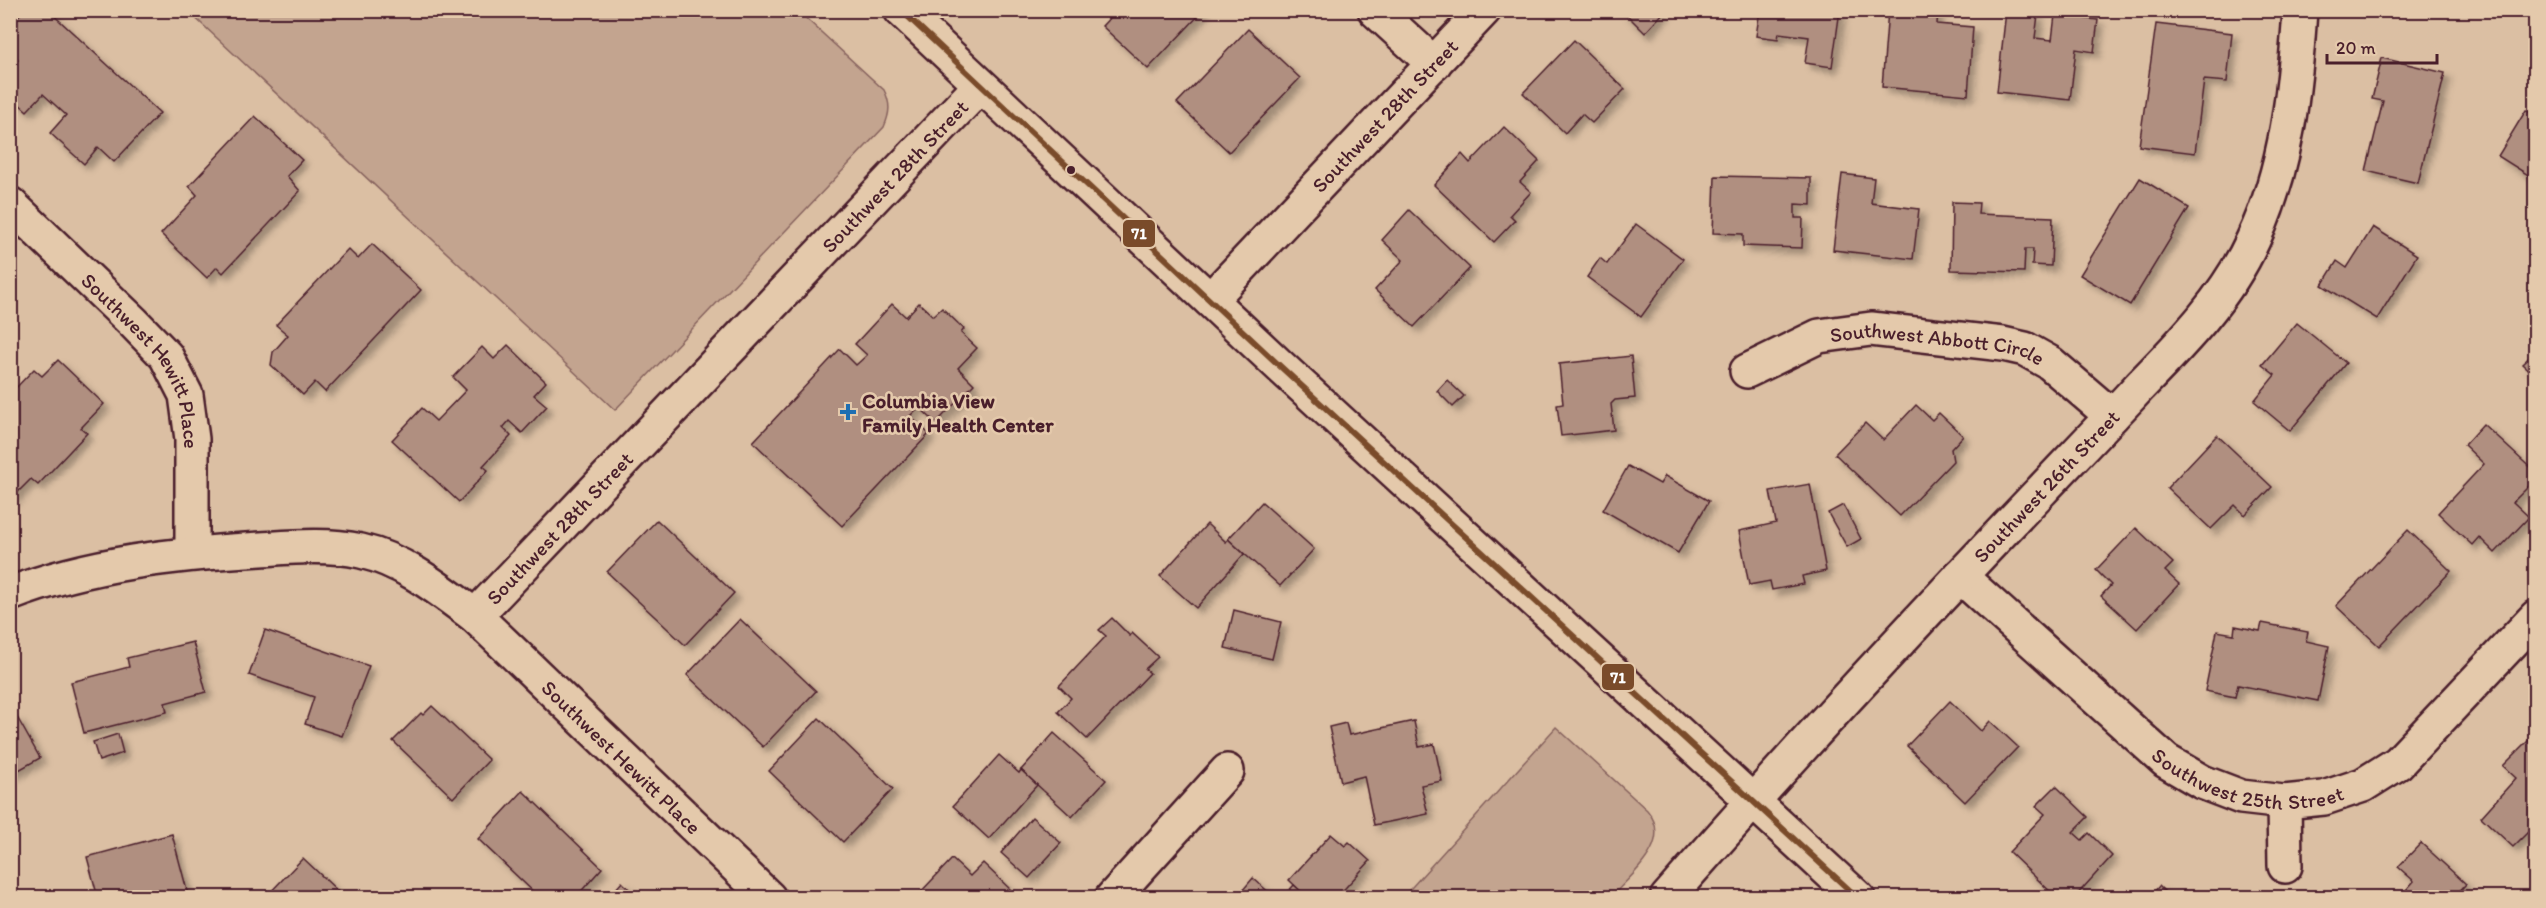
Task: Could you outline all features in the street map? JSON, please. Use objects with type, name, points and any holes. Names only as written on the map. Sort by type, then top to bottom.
[{"type":"street","points":[[901,10],[1210,300],[1858,897]]},
{"type":"street","points":[[1375,10],[1434,64]]},
{"type":"street","name":"Southwest 28th Street","points":[[1210,300],[1484,10]]},
{"type":"street","name":"Southwest 26th Street","points":[[1667,897],[1752,801],[1960,576],[2195,329],[2229,283],[2253,241],[2266,207],[2288,129],[2295,88],[2300,10]]},
{"type":"street","name":"Southwest 28th Street","points":[[10,594],[43,581],[115,565],[192,553],[321,546],[362,552],[403,567],[434,585],[475,616],[980,86]]},
{"type":"street","name":"Southwest Hewitt Place","points":[[10,204],[166,356],[186,395],[192,439],[192,553]]},
{"type":"street","name":"Southwest Abbott Circle","points":[[1747,371],[1819,336],[1871,329],[2003,344],[2025,349],[2050,363],[2112,416]]},
{"type":"street","name":"Southwest 25th Street","points":[[1960,576],[2166,761],[2202,782],[2241,797],[2283,802],[2324,798],[2363,785],[2398,764],[2535,617]]},
{"type":"street","name":"Southwest Hewitt Place","points":[[475,616],[769,897]]},
{"type":"street","points":[[1112,897],[1227,771]]},
{"type":"street","points":[[2283,802],[2285,867]]},
{"type":"shaded area","points":[[188,11],[798,11],[884,90],[889,104],[888,113],[884,127],[615,410]]},
{"type":"shaded area","points":[[1556,727],[1647,810],[1654,822],[1656,834],[1648,856],[1639,867],[1612,896],[1403,897]]},
{"type":"building","points":[[24,10],[48,10],[160,113],[114,162],[98,147],[84,164],[50,133],[66,115],[43,94],[27,111],[10,96],[10,68],[18,60],[10,54],[10,25]]},
{"type":"building","points":[[1117,10],[1204,10],[1148,69],[1102,26]]},
{"type":"building","points":[[1622,10],[1666,10],[1645,33]]},
{"type":"building","points":[[1760,10],[1840,10],[1832,67],[1805,63],[1809,37],[1779,33],[1778,39],[1756,36]]},
{"type":"building","points":[[1888,10],[1938,10],[1937,24],[1973,27],[1968,95],[1882,87]]},
{"type":"building","points":[[2006,11],[2038,15],[2035,38],[2052,40],[2055,15],[2098,20],[2094,52],[2076,49],[2070,100],[1997,92]]},
{"type":"building","points":[[2156,24],[2232,33],[2227,82],[2204,80],[2195,153],[2139,146]]},
{"type":"building","points":[[1248,29],[1300,78],[1229,152],[1177,103]]},
{"type":"building","points":[[1574,40],[1625,89],[1592,123],[1582,114],[1565,133],[1523,93]]},
{"type":"building","points":[[2382,58],[2445,73],[2418,183],[2366,171],[2383,101],[2372,99]]},
{"type":"building","points":[[2526,110],[2536,116],[2536,180],[2498,156]]},
{"type":"building","points":[[255,116],[302,160],[287,176],[300,191],[223,273],[217,267],[207,278],[161,234],[197,195],[189,186]]},
{"type":"building","points":[[1504,127],[1539,161],[1520,182],[1531,192],[1510,215],[1515,220],[1494,242],[1434,185],[1462,154],[1470,163]]},
{"type":"building","points":[[1842,174],[1874,178],[1871,203],[1919,209],[1913,259],[1833,250]]},
{"type":"building","points":[[1715,176],[1811,178],[1811,205],[1795,204],[1795,218],[1803,218],[1802,248],[1743,246],[1743,234],[1713,233]]},
{"type":"building","points":[[2140,178],[2189,208],[2130,305],[2080,275]]},
{"type":"building","points":[[1952,202],[1979,203],[1978,214],[2053,217],[2051,266],[2032,265],[2033,249],[2025,249],[2024,272],[1951,270]]},
{"type":"building","points":[[1409,210],[1470,268],[1414,327],[1375,290],[1403,260],[1382,240]]},
{"type":"building","points":[[1636,224],[1683,259],[1641,317],[1587,277],[1600,258],[1607,264]]},
{"type":"building","points":[[2373,227],[2417,255],[2377,319],[2322,285],[2337,261],[2347,268]]},
{"type":"building","points":[[372,244],[421,290],[325,392],[315,382],[303,395],[271,365],[273,352],[288,335],[276,325],[348,249],[358,259]]},
{"type":"building","name":"Columbia View Family Health Center","points":[[919,303],[933,316],[942,308],[964,329],[961,333],[977,348],[958,368],[974,384],[936,423],[919,407],[910,416],[929,434],[842,526],[753,442],[840,349],[856,365],[867,355],[855,344],[892,304],[906,317]]},
{"type":"building","points":[[2297,323],[2346,363],[2290,431],[2254,401],[2275,375],[2262,365]]},
{"type":"building","points":[[508,345],[546,382],[534,395],[547,406],[522,433],[509,421],[503,428],[511,436],[483,466],[488,470],[459,502],[392,440],[422,408],[436,421],[466,390],[453,377],[482,347],[494,359]]},
{"type":"building","points":[[2536,351],[2536,377],[2522,364]]},
{"type":"building","points":[[1631,356],[1635,398],[1615,400],[1611,404],[1614,430],[1561,436],[1557,405],[1563,404],[1559,364]]},
{"type":"building","points":[[58,360],[104,404],[81,428],[87,433],[38,485],[31,479],[10,500],[10,394],[34,369],[42,376]]},
{"type":"building","points":[[1447,380],[1464,396],[1453,407],[1437,391]]},
{"type":"building","points":[[1916,405],[1932,420],[1939,413],[1963,436],[1951,449],[1953,461],[1900,516],[1835,454],[1865,423],[1883,440]]},
{"type":"building","points":[[2483,424],[2536,473],[2536,479],[2513,502],[2529,517],[2495,553],[2479,537],[2472,545],[2438,513],[2484,464],[2464,445]]},
{"type":"building","points":[[2217,435],[2272,487],[2245,515],[2235,505],[2211,529],[2167,488]]},
{"type":"building","points":[[1628,466],[1660,484],[1665,476],[1709,501],[1678,553],[1603,510]]},
{"type":"building","points":[[1810,484],[1826,571],[1802,576],[1804,584],[1772,590],[1770,581],[1749,585],[1739,531],[1776,523],[1770,491]]},
{"type":"building","points":[[1262,502],[1314,549],[1280,586],[1228,539]]},
{"type":"building","points":[[1843,505],[1861,539],[1847,547],[1828,513]]},
{"type":"building","points":[[657,520],[734,593],[685,645],[607,572]]},
{"type":"building","points":[[1207,524],[1226,542],[1228,539],[1244,554],[1196,608],[1160,576]]},
{"type":"building","points":[[2136,528],[2173,563],[2165,571],[2179,584],[2137,629],[2101,596],[2111,585],[2096,570]]},
{"type":"building","points":[[2408,530],[2451,571],[2379,646],[2336,606]]},
{"type":"building","points":[[1234,610],[1281,622],[1272,659],[1225,648]]},
{"type":"building","points":[[1112,618],[1130,636],[1132,633],[1158,657],[1145,669],[1150,673],[1087,739],[1058,712],[1071,698],[1059,686],[1106,636],[1099,630]]},
{"type":"building","points":[[740,619],[816,691],[763,747],[687,675]]},
{"type":"building","points":[[2262,623],[2308,632],[2306,641],[2329,646],[2318,701],[2238,685],[2235,697],[2205,691],[2217,631],[2234,634],[2235,626],[2260,631]]},
{"type":"building","points":[[265,630],[369,666],[342,736],[305,724],[314,697],[249,675]]},
{"type":"building","points":[[193,642],[206,692],[165,703],[167,712],[84,733],[71,682],[129,667],[127,658]]},
{"type":"building","points":[[1950,701],[1981,731],[1990,721],[2018,747],[1965,802],[1907,746]]},
{"type":"building","points":[[432,706],[489,760],[453,798],[393,741],[421,713],[423,715]]},
{"type":"building","points":[[17,717],[40,758],[10,775],[10,720]]},
{"type":"building","points":[[819,718],[893,789],[843,842],[769,771]]},
{"type":"building","points":[[1414,721],[1419,747],[1434,744],[1442,781],[1421,785],[1428,814],[1374,825],[1364,776],[1341,782],[1329,727],[1346,723],[1349,735]]},
{"type":"building","points":[[1054,733],[1106,780],[1072,817],[1021,770]]},
{"type":"building","points":[[2536,733],[2536,824],[2513,847],[2481,817],[2516,778],[2503,766]]},
{"type":"building","points":[[118,734],[123,753],[99,761],[93,742]]},
{"type":"building","points":[[999,755],[1019,773],[1021,770],[1037,785],[989,839],[953,806]]},
{"type":"building","points":[[2056,786],[2088,817],[2073,832],[2082,840],[2089,833],[2112,856],[2074,898],[2057,898],[2009,852],[2045,814],[2036,806]]},
{"type":"building","points":[[523,791],[602,868],[575,898],[540,898],[478,839]]},
{"type":"building","points":[[1032,817],[1061,843],[1029,878],[1001,853]]},
{"type":"building","points":[[172,834],[189,898],[98,898],[87,857]]},
{"type":"building","points":[[1331,834],[1345,846],[1349,842],[1370,861],[1336,898],[1312,898],[1310,895],[1308,898],[1289,880]]},
{"type":"building","points":[[2421,843],[2466,884],[2453,898],[2399,898],[2414,881],[2398,867]]},
{"type":"building","points":[[303,858],[345,898],[265,898]]},
{"type":"building","points":[[952,859],[970,876],[983,863],[1011,890],[1004,898],[915,898]]},
{"type":"building","points":[[1253,878],[1275,898],[1236,898]]},
{"type":"building","points":[[622,882],[638,898],[608,898]]},
{"type":"building","points":[[1294,885],[1308,898],[1282,898]]},
{"type":"building","points":[[2159,886],[2171,898],[2149,898]]},
{"type":"transit line","name":"71","points":[[901,10],[1281,367],[1858,898]]},
{"type":"place","name":"Columbia View Family Health Center","points":[[848,412]]}]
